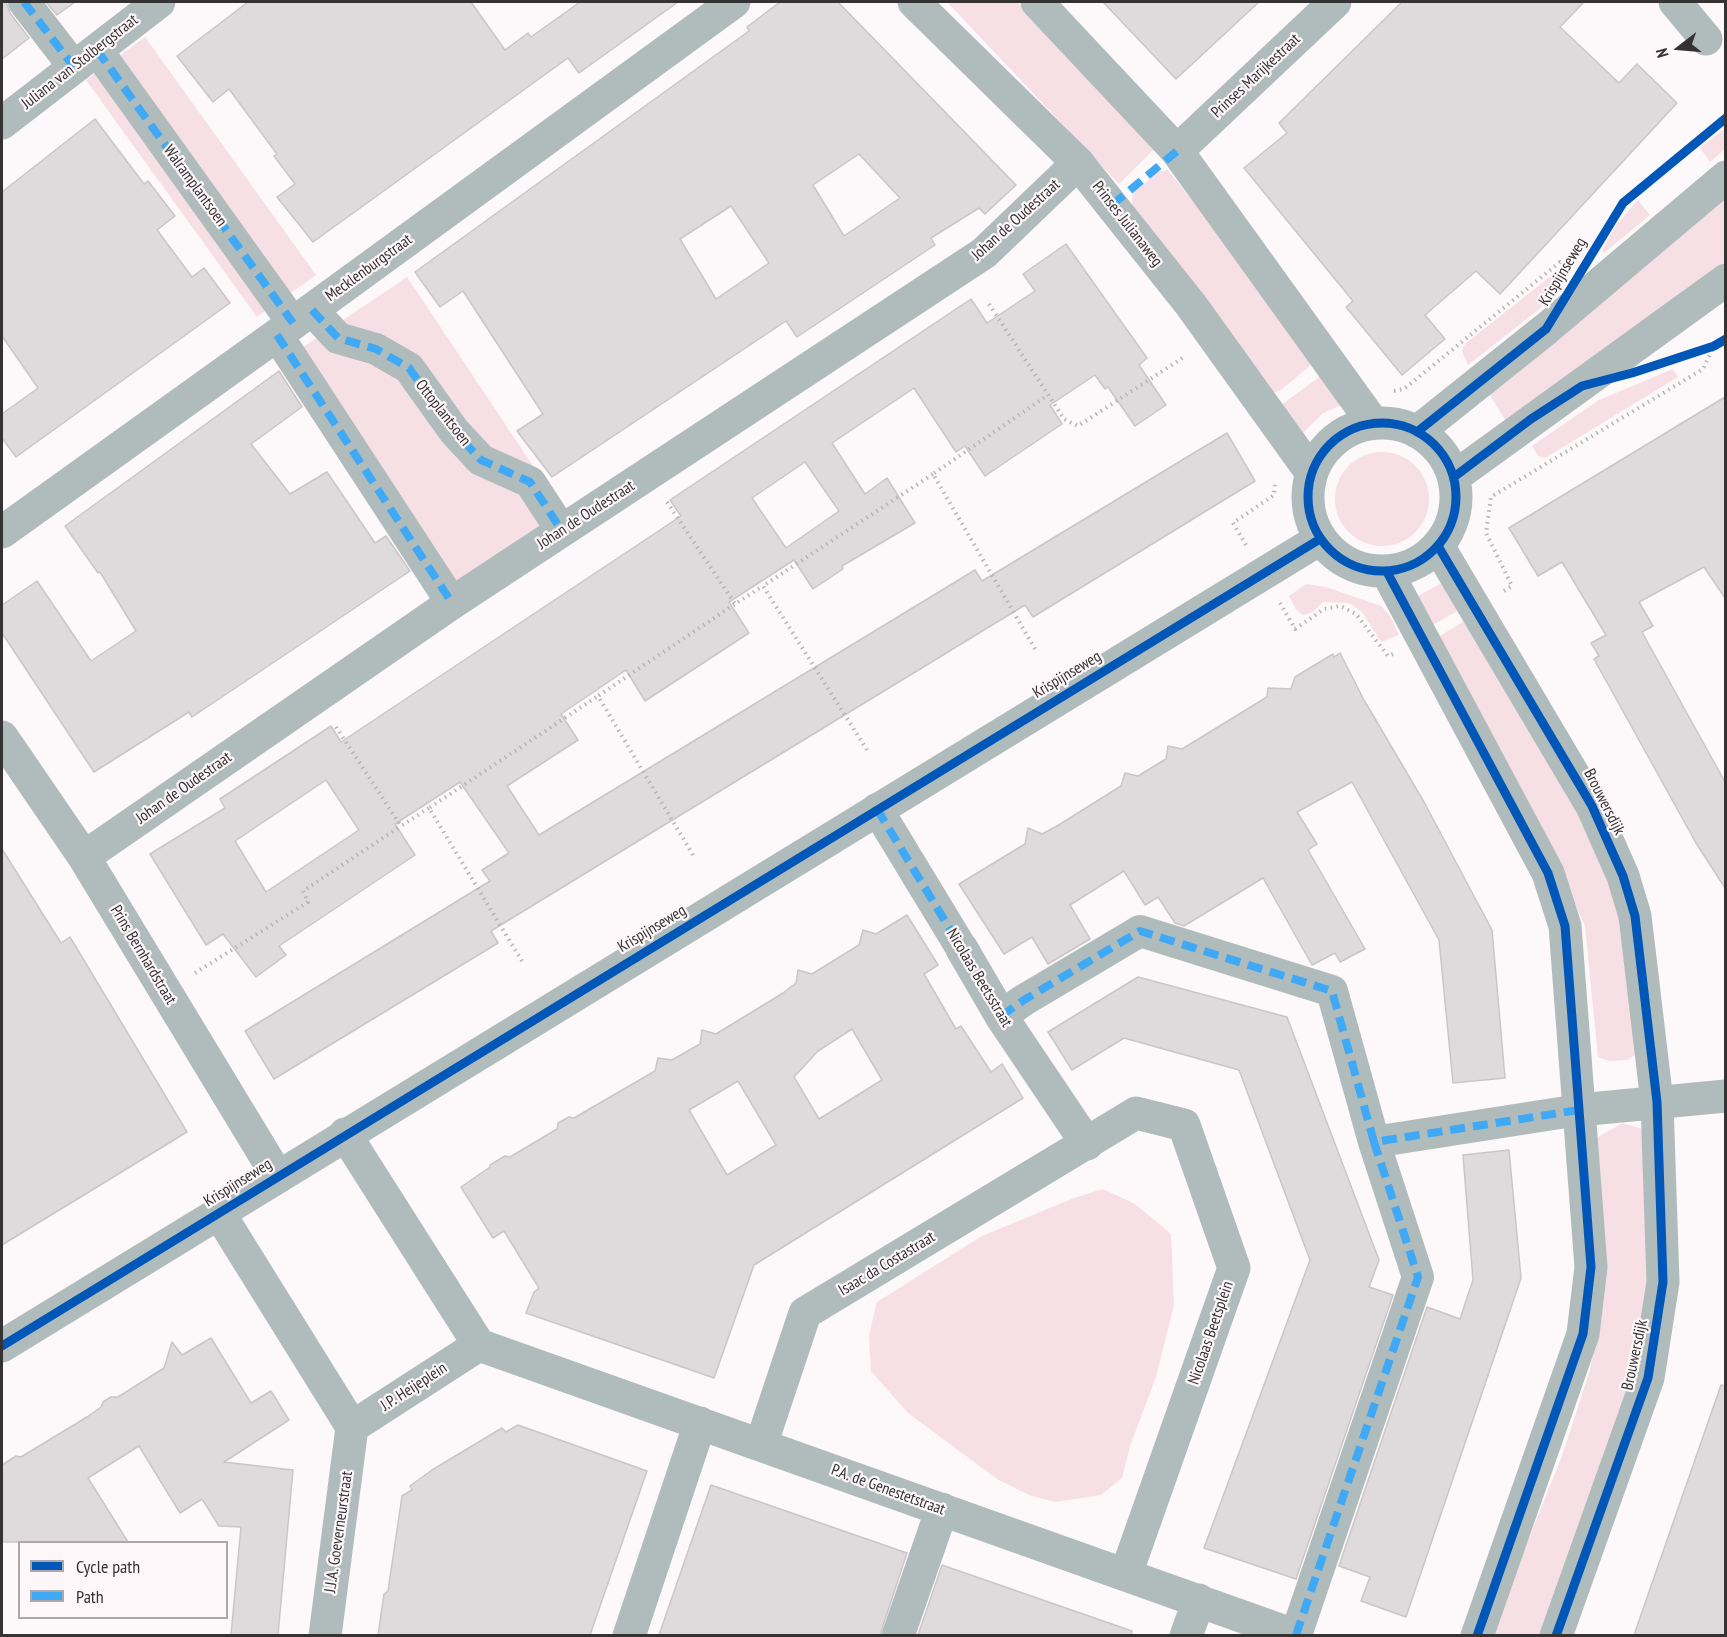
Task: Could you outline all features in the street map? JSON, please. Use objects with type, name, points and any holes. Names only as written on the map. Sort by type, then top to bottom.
[{"type":"street","name":"Walramplantsoen","points":[[24,2],[86,58],[294,322]]},
{"type":"street","name":"Juliana van Stolbergstraat","points":[[2,123],[159,2]]},
{"type":"street","name":"Mecklenburgstraat","points":[[2,532],[734,2]]},
{"type":"street","name":"Prinses Julianaweg","points":[[914,2],[1078,163],[1191,305],[1311,472]]},
{"type":"street","points":[[1037,2],[1177,151],[1373,423]]},
{"type":"street","name":"Prinses Marijkestraat","points":[[1177,151],[1335,2]]},
{"type":"street","points":[[1675,2],[1706,39]]},
{"type":"street","name":"Johan de Oudestraat","points":[[84,857],[452,603],[984,253],[1078,163]]},
{"type":"street","name":"Krispijnseweg","points":[[1417,432],[1546,329],[1725,177]]},
{"type":"street","points":[[1454,477],[1725,280]]},
{"type":"street","name":"Ottoplantsoen","points":[[294,322],[376,349],[409,368],[454,431],[481,459],[530,482],[562,531]]},
{"type":"street","points":[[294,322],[452,603]]},
{"type":"street","points":[[1373,423],[1396,424],[1417,432],[1440,451],[1454,477],[1456,492],[1453,521],[1438,546],[1415,564],[1387,572],[1374,572],[1349,564],[1328,549],[1313,526],[1307,499],[1311,472],[1317,459],[1335,439],[1353,429],[1373,423]]},
{"type":"street","name":"Krispijnseweg","points":[[2,1346],[1320,539]]},
{"type":"street","name":"Brouwersdijk","points":[[1438,546],[1592,806],[1623,876],[1635,915],[1657,1102],[1664,1282],[1648,1378],[1556,1635]]},
{"type":"street","points":[[1387,572],[1548,873],[1565,926],[1592,1267],[1583,1334],[1478,1635]]},
{"type":"street","name":"Prins Bernhardstraat","points":[[5,752],[84,857],[278,1177]]},
{"type":"street","name":"Nicolaas Beetsstraat","points":[[877,809],[1001,1016],[1087,1144]]},
{"type":"street","points":[[1001,1016],[1140,931],[1332,991],[1374,1142],[1418,1277],[1297,1635]]},
{"type":"street","points":[[1374,1142],[1579,1110],[1725,1096]]},
{"type":"street","name":"Nicolaas Beetsplein","points":[[1087,1144],[1136,1113],[1184,1125],[1234,1268],[1126,1574]]},
{"type":"street","points":[[345,1134],[479,1345]]},
{"type":"street","name":"Isaac da Costastraat","points":[[761,1445],[805,1313],[1087,1144]]},
{"type":"street","points":[[219,1213],[352,1427]]},
{"type":"street","name":"P.A. de Genestetstraat","points":[[479,1345],[1297,1635]]},
{"type":"street","name":"J.P. Heijeplein","points":[[352,1427],[479,1345]]},
{"type":"street","points":[[629,1635],[700,1423]]},
{"type":"street","name":"J.J.A. Goeverneurstraat","points":[[325,1635],[352,1427]]},
{"type":"street","points":[[898,1635],[942,1509]]},
{"type":"street","points":[[1186,1635],[1199,1600]]},
{"type":"path","points":[[1447,353],[1560,262],[1574,270]]},
{"type":"path","points":[[989,303],[1064,419],[1078,426],[1192,351]]},
{"type":"path","points":[[1704,349],[1725,339]]},
{"type":"path","points":[[1534,472],[1703,369],[1714,346]]},
{"type":"path","points":[[189,976],[308,902],[303,891],[1048,396]]},
{"type":"path","points":[[933,474],[1035,649]]},
{"type":"path","points":[[662,494],[735,604]]},
{"type":"path","points":[[763,586],[867,750]]},
{"type":"path","points":[[598,696],[693,855]]},
{"type":"path","points":[[335,725],[401,826]]},
{"type":"path","points":[[429,808],[522,962]]},
{"type":"shaded area","points":[[947,2],[1017,2],[1154,149],[1119,184]]},
{"type":"shaded area","points":[[145,37],[316,275],[257,317],[86,80]]},
{"type":"shaded area","points":[[1725,128],[1725,149],[1710,162],[1700,148]]},
{"type":"shaded area","points":[[1168,170],[1318,359],[1281,390],[1270,394],[1132,206],[1133,193],[1158,172]]},
{"type":"shaded area","points":[[1725,196],[1725,262],[1507,423],[1488,392]]},
{"type":"shaded area","points":[[1638,200],[1650,215],[1604,253],[1602,250],[1616,225]]},
{"type":"shaded area","points":[[1562,267],[1571,272],[1561,288],[1537,311],[1468,365],[1462,351],[1465,344]]},
{"type":"shaded area","points":[[407,277],[563,511],[453,585],[297,351]]},
{"type":"shaded area","points":[[1673,369],[1678,377],[1545,458],[1538,456],[1532,446],[1599,400]]},
{"type":"shaded area","points":[[1325,373],[1346,403],[1323,413],[1300,436],[1278,407]]},
{"type":"shaded area","points":[[1382,452],[1400,456],[1415,466],[1425,481],[1429,499],[1425,517],[1415,532],[1400,542],[1382,546],[1364,542],[1349,532],[1339,517],[1335,499],[1339,481],[1349,466],[1364,456]]},
{"type":"shaded area","points":[[1445,581],[1459,610],[1429,627],[1413,599]]},
{"type":"shaded area","points":[[1306,584],[1326,587],[1381,606],[1390,616],[1399,635],[1381,642],[1362,612],[1349,603],[1323,602],[1313,612],[1303,615],[1296,609],[1289,596]]},
{"type":"shaded area","points":[[1464,621],[1558,769],[1628,920],[1638,1053],[1627,1060],[1609,1061],[1598,1057],[1585,926],[1554,858],[1437,638]]},
{"type":"shaded area","points":[[1622,1123],[1642,1129],[1654,1284],[1640,1377],[1547,1635],[1494,1635],[1494,1625],[1562,1456],[1590,1370],[1601,1313],[1598,1137]]},
{"type":"shaded area","points":[[1103,1189],[1135,1204],[1171,1234],[1174,1305],[1156,1377],[1130,1446],[1122,1478],[1101,1495],[1055,1502],[1029,1495],[997,1479],[908,1413],[871,1371],[869,1335],[877,1302],[982,1236],[1074,1198]]},
{"type":"building","points":[[2,2],[6,2],[10,13],[29,38],[2,59]]},
{"type":"building","points":[[46,2],[75,2],[57,15]]},
{"type":"building","points":[[248,2],[471,2],[505,50],[528,33],[531,37],[580,2],[678,2],[579,73],[568,58],[313,242],[277,197],[295,184],[274,156],[277,154],[229,89],[213,102],[177,56]]},
{"type":"building","points":[[780,2],[838,2],[1016,185],[985,214],[979,208],[931,238],[935,245],[797,337],[786,321],[552,477],[517,431],[543,414],[463,291],[440,307],[415,272],[749,31],[747,27]],"holes":[[[859,154],[900,198],[844,236],[813,185]],[[731,206],[769,263],[716,299],[680,239]]]},
{"type":"building","points":[[1103,2],[1259,2],[1176,79]]},
{"type":"building","points":[[1402,2],[1584,2],[1560,27],[1619,83],[1637,64],[1677,103],[1500,294],[1476,271],[1425,315],[1445,339],[1402,375],[1346,307],[1353,301],[1244,168],[1287,133],[1279,123]]},
{"type":"building","points":[[95,119],[144,184],[148,181],[175,216],[157,230],[192,277],[204,268],[230,303],[16,457],[2,438],[2,414],[38,388],[2,336],[2,192]]},
{"type":"building","points":[[1066,244],[1147,358],[1139,365],[1166,405],[1135,426],[1108,387],[1105,389],[1095,375],[1050,405],[1062,424],[985,476],[965,446],[956,452],[914,388],[832,443],[865,494],[887,478],[915,523],[842,566],[843,569],[813,589],[794,560],[729,602],[749,633],[645,701],[626,670],[561,714],[578,740],[507,786],[539,835],[975,570],[982,581],[1227,433],[1255,481],[1033,617],[1025,605],[491,931],[498,943],[274,1079],[245,1031],[490,881],[482,870],[509,853],[460,782],[395,824],[415,855],[279,946],[286,955],[256,977],[223,934],[206,945],[150,854],[225,808],[220,799],[331,726],[341,742],[681,516],[670,500],[971,299],[987,323],[1035,291],[1023,274]],"holes":[[[805,462],[839,511],[786,548],[752,498]],[[326,780],[359,830],[266,892],[235,841]]]},
{"type":"building","points":[[279,371],[302,407],[251,444],[290,494],[327,472],[375,543],[386,536],[410,571],[192,717],[189,712],[94,772],[2,633],[2,605],[37,581],[91,661],[136,631],[100,572],[98,573],[65,526]]},
{"type":"building","points":[[1725,397],[1725,598],[1704,567],[1639,602],[1653,626],[1642,632],[1725,782],[1725,888],[1696,843],[1594,659],[1599,656],[1591,643],[1606,635],[1562,562],[1538,576],[1509,528]]},
{"type":"building","points":[[1340,653],[1364,700],[1424,802],[1492,930],[1505,1078],[1453,1083],[1439,940],[1352,782],[1297,812],[1317,844],[1308,850],[1365,949],[1340,962],[1335,953],[1312,965],[1263,878],[1184,926],[1175,923],[1158,897],[1145,905],[1124,871],[1070,905],[1090,939],[1048,964],[1032,937],[1004,954],[959,884],[1025,844],[1028,828],[1042,834],[1057,826],[1121,786],[1125,773],[1138,776],[1166,759],[1168,746],[1182,749],[1267,697],[1268,688],[1291,689],[1295,677],[1333,654],[1334,657]]},
{"type":"building","points":[[2,849],[61,943],[70,937],[187,1132],[2,1245]]},
{"type":"building","points":[[907,915],[938,965],[924,974],[956,1029],[961,1026],[991,1072],[1002,1064],[1023,1098],[754,1265],[714,1378],[526,1313],[534,1292],[539,1288],[504,1231],[493,1238],[461,1187],[490,1165],[505,1156],[510,1157],[557,1129],[558,1123],[569,1117],[574,1118],[655,1071],[658,1058],[672,1060],[700,1044],[702,1030],[716,1034],[783,993],[796,983],[798,970],[812,974],[859,945],[863,930],[876,934]],"holes":[[[852,1029],[882,1080],[819,1119],[794,1077],[818,1051]],[[738,1081],[776,1145],[727,1175],[689,1110]]]},
{"type":"building","points":[[1138,977],[1287,1017],[1379,1260],[1369,1287],[1393,1295],[1296,1579],[1204,1548],[1310,1260],[1239,1070],[1124,1038],[1072,1070],[1048,1032]]},
{"type":"building","points":[[1509,1150],[1521,1278],[1406,1617],[1361,1601],[1370,1577],[1339,1566],[1427,1307],[1460,1319],[1473,1280],[1463,1155]]},
{"type":"building","points":[[211,1338],[251,1403],[271,1391],[289,1420],[224,1462],[293,1470],[278,1635],[231,1635],[241,1527],[219,1526],[202,1499],[180,1513],[139,1446],[88,1478],[127,1541],[2,1542],[2,1465],[16,1456],[21,1457],[87,1417],[111,1397],[118,1397],[164,1368],[172,1342],[182,1355]]},
{"type":"building","points":[[1721,1385],[1725,1386],[1725,1635],[1634,1635]]},
{"type":"building","points":[[518,1425],[647,1471],[590,1635],[378,1635],[384,1594],[388,1591],[402,1496],[412,1490],[410,1486],[432,1470],[502,1428],[506,1432]]},
{"type":"building","points":[[711,1485],[907,1553],[880,1635],[659,1635]]},
{"type":"building","points":[[942,1565],[1132,1631],[1131,1635],[918,1635]]},
{"type":"marked path","points":[[24,2],[74,67]]},
{"type":"marked path","points":[[97,50],[293,323]]},
{"type":"marked path","points":[[1112,205],[1177,151]]},
{"type":"marked path","points":[[312,310],[338,338],[376,349],[409,368],[454,431],[481,460],[530,482],[562,531]]},
{"type":"marked path","points":[[277,335],[452,603]]},
{"type":"marked path","points":[[877,809],[962,949]]},
{"type":"marked path","points":[[1001,1016],[1140,931],[1332,991],[1374,1142],[1579,1110]]},
{"type":"marked path","points":[[1296,1635],[1418,1277],[1374,1142]]},
{"type":"cycle path","points":[[1417,432],[1546,329],[1623,203],[1726,118]]},
{"type":"cycle path","points":[[1454,477],[1531,419],[1582,386],[1632,373],[1714,346],[1726,339]]},
{"type":"cycle path","points":[[1382,423],[1410,428],[1435,444],[1451,469],[1456,497],[1451,525],[1435,550],[1410,566],[1382,571],[1354,566],[1329,550],[1313,525],[1308,497],[1313,469],[1329,444],[1354,428],[1382,423]]},
{"type":"cycle path","points":[[2,1346],[1320,539]]},
{"type":"cycle path","points":[[1438,546],[1592,806],[1623,876],[1635,916],[1657,1102],[1663,1282],[1648,1378],[1556,1636]]},
{"type":"cycle path","points":[[1387,572],[1548,873],[1565,926],[1591,1267],[1583,1334],[1477,1636]]}]
